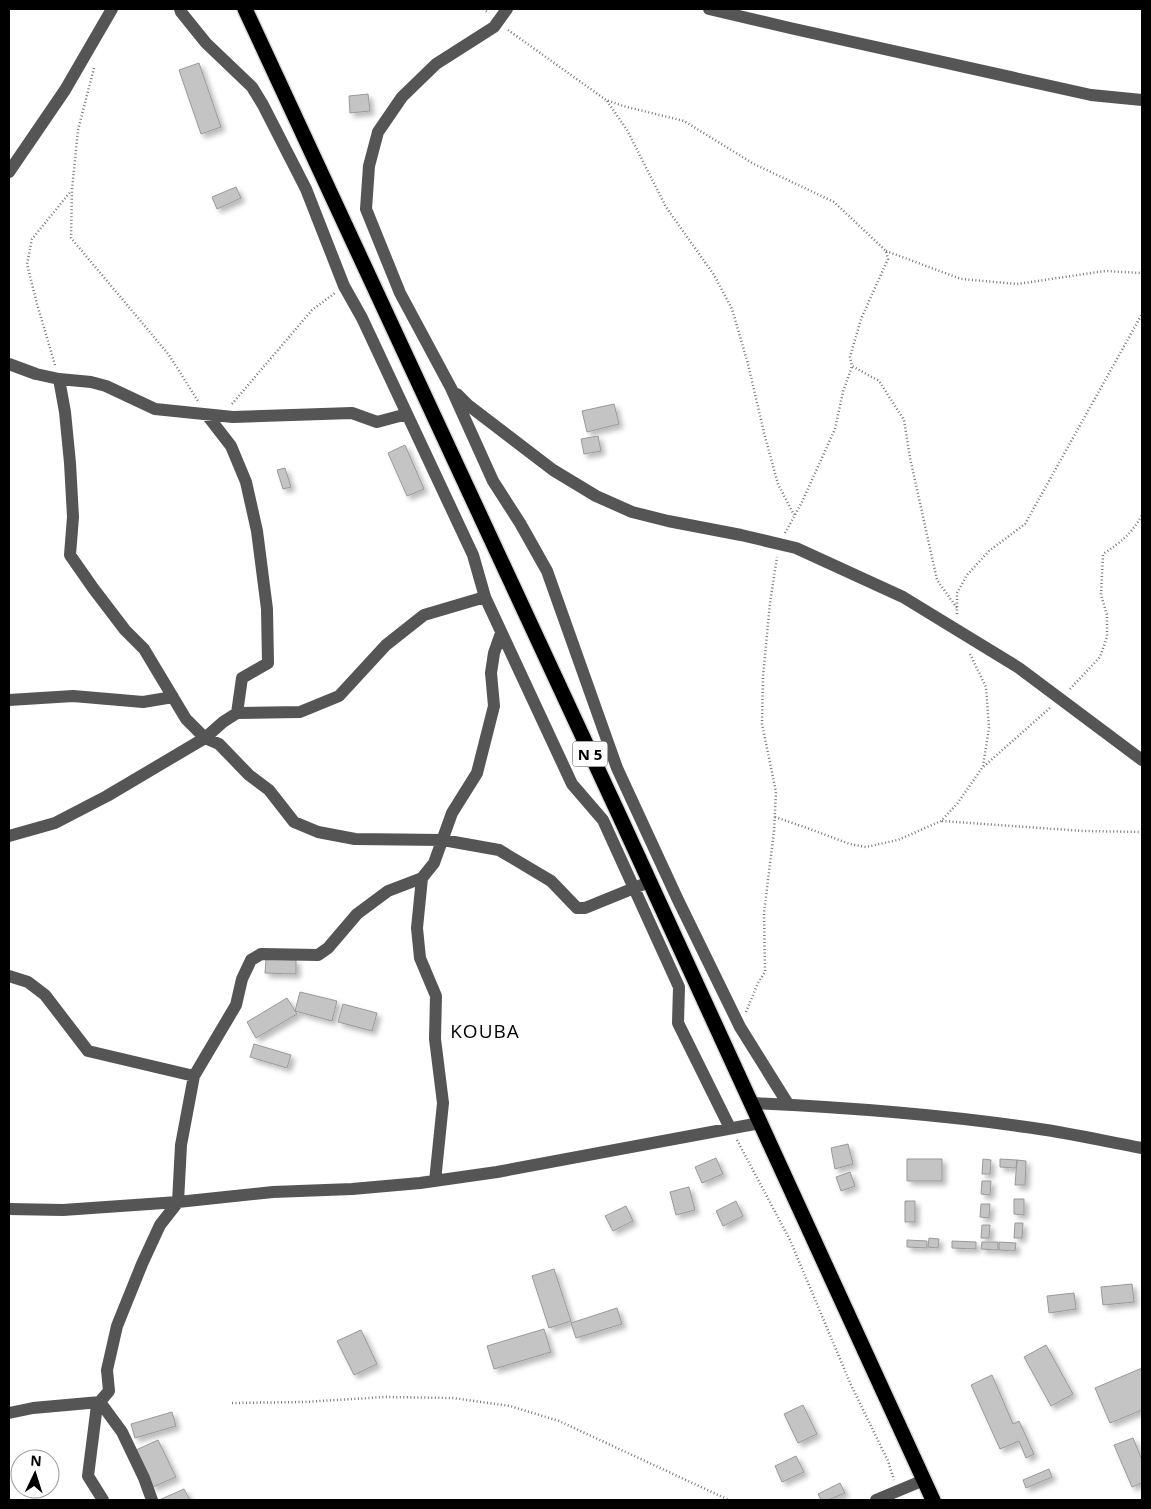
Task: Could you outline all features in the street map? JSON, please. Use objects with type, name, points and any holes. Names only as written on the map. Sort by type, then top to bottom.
[{"type":"highway","name":"N 5","points":[[245,9],[933,1500]]},
{"type":"street","points":[[9,172],[65,90],[112,9]]},
{"type":"street","points":[[180,9],[206,43],[252,88],[263,105],[306,189],[344,286],[362,318],[473,555],[485,596],[501,633],[572,784],[603,820],[679,988],[678,1023],[730,1128]]},
{"type":"street","points":[[506,9],[494,28],[436,64],[402,97],[378,132],[369,166],[366,209],[400,293],[451,388],[493,481],[520,523],[547,571],[618,768],[678,900],[740,1028],[788,1104]]},
{"type":"street","points":[[709,9],[1091,95],[1142,100]]},
{"type":"street","points":[[9,364],[36,374],[106,386],[155,409],[232,417],[352,414],[377,422],[407,414]]},
{"type":"street","points":[[59,379],[65,412],[70,462],[73,517],[70,555],[125,630],[144,649],[186,719],[205,738],[219,744],[249,775],[269,790],[294,822],[318,832],[355,839],[443,840],[499,850],[551,881],[577,908],[586,908],[649,882]]},
{"type":"street","points":[[451,388],[468,405],[553,470],[596,496],[632,512],[796,548],[903,596],[1019,668],[1142,760]]},
{"type":"street","points":[[206,414],[230,446],[246,482],[257,531],[267,609],[268,663],[242,678],[237,713]]},
{"type":"street","points":[[9,836],[55,823],[107,796],[205,738],[223,722],[237,713],[300,712],[339,696],[386,645],[424,615],[485,596]]},
{"type":"street","points":[[103,1500],[88,1476],[97,1405],[109,1392],[107,1370],[117,1326],[160,1225],[178,1202],[181,1145],[194,1076],[236,1005],[242,979],[251,960],[261,954],[318,955],[328,948],[357,914],[388,891],[422,878],[434,863],[452,813],[477,773],[494,706],[491,673],[494,653],[501,633]]},
{"type":"street","points":[[9,700],[72,696],[143,702],[173,697]]},
{"type":"street","points":[[422,878],[417,928],[420,958],[436,996],[435,1040],[443,1103],[435,1181]]},
{"type":"street","points":[[9,976],[28,982],[45,995],[88,1051],[194,1076]]},
{"type":"street","points":[[750,1103],[834,1106],[1028,1127],[1142,1148]]},
{"type":"street","points":[[9,1209],[63,1210],[178,1202],[243,1194],[352,1189],[435,1181],[496,1172],[760,1123]]},
{"type":"street","points":[[9,1413],[33,1408],[100,1402]]},
{"type":"street","points":[[100,1402],[122,1432],[144,1478],[152,1500]]},
{"type":"street","points":[[876,1500],[924,1480]]},
{"type":"path","points":[[483,9],[514,35],[606,100],[684,121],[754,164],[834,202],[886,251],[961,279],[1017,284],[1105,271],[1142,272]]},
{"type":"path","points":[[95,65],[78,130],[72,190],[71,238],[169,355],[206,414]]},
{"type":"path","points":[[606,100],[627,130],[666,206],[714,275],[732,310],[748,364],[778,484],[794,516]]},
{"type":"path","points":[[59,379],[36,304],[27,264],[32,239],[72,190]]},
{"type":"path","points":[[740,1028],[758,983],[765,972],[764,913],[774,831],[776,792],[762,724],[763,677],[770,603],[779,544],[835,429],[843,392],[852,366],[850,357],[861,319],[888,259],[886,251]]},
{"type":"path","points":[[221,416],[312,310],[344,286]]},
{"type":"path","points":[[982,768],[989,728],[986,687],[957,629],[957,593],[967,575],[989,550],[1025,524],[1142,314]]},
{"type":"path","points":[[852,366],[879,381],[904,420],[910,458],[937,580],[957,608]]},
{"type":"path","points":[[775,817],[866,848],[898,840],[941,821],[957,804],[982,768],[1060,699],[1100,657],[1107,637],[1107,615],[1101,595],[1103,554],[1125,539],[1142,515]]},
{"type":"path","points":[[941,821],[1084,831],[1142,832]]},
{"type":"path","points":[[730,1128],[790,1240],[851,1385],[888,1461],[898,1491]]},
{"type":"path","points":[[232,1403],[304,1402],[385,1397],[453,1398],[510,1406],[559,1420],[729,1500]]},
{"type":"building","points":[[199,63],[221,127],[201,134],[179,70]]},
{"type":"building","points":[[368,94],[370,111],[350,113],[349,96]]},
{"type":"building","points":[[236,187],[241,198],[217,209],[212,197]]},
{"type":"building","points":[[614,404],[619,424],[587,432],[582,411]]},
{"type":"building","points":[[598,436],[601,451],[584,454],[581,439]]},
{"type":"building","points":[[405,445],[424,489],[407,496],[388,453]]},
{"type":"building","points":[[285,468],[291,487],[283,489],[277,470]]},
{"type":"building","points":[[266,959],[296,960],[296,974],[265,973]]},
{"type":"building","points":[[300,992],[337,1001],[332,1021],[295,1011]]},
{"type":"building","points":[[287,998],[297,1014],[256,1038],[247,1022]]},
{"type":"building","points":[[343,1004],[377,1013],[372,1031],[338,1022]]},
{"type":"building","points":[[254,1044],[291,1055],[287,1068],[250,1057]]},
{"type":"building","points":[[848,1144],[853,1164],[835,1169],[831,1148]]},
{"type":"building","points":[[716,1158],[723,1174],[702,1183],[695,1167]]},
{"type":"building","points":[[907,1159],[942,1159],[942,1181],[907,1181]]},
{"type":"building","points":[[983,1159],[991,1160],[990,1174],[982,1174]]},
{"type":"building","points":[[1000,1159],[1017,1160],[1016,1168],[1000,1167]]},
{"type":"building","points":[[1017,1160],[1026,1161],[1025,1185],[1015,1185]]},
{"type":"building","points":[[850,1172],[855,1186],[841,1191],[836,1177]]},
{"type":"building","points":[[982,1181],[991,1181],[990,1195],[981,1194]]},
{"type":"building","points":[[689,1187],[695,1210],[676,1215],[670,1192]]},
{"type":"building","points":[[1014,1199],[1024,1199],[1024,1215],[1014,1214]]},
{"type":"building","points":[[736,1201],[743,1216],[723,1226],[716,1211]]},
{"type":"building","points":[[905,1201],[915,1201],[915,1222],[905,1222]]},
{"type":"building","points":[[981,1204],[990,1204],[989,1218],[980,1217]]},
{"type":"building","points":[[626,1206],[633,1221],[613,1231],[605,1216]]},
{"type":"building","points":[[1015,1223],[1023,1223],[1022,1238],[1014,1238]]},
{"type":"building","points":[[982,1225],[990,1225],[989,1238],[981,1238]]},
{"type":"building","points":[[929,1238],[939,1239],[938,1248],[928,1247]]},
{"type":"building","points":[[907,1240],[927,1241],[927,1248],[907,1247]]},
{"type":"building","points":[[952,1241],[976,1242],[976,1249],[952,1248]]},
{"type":"building","points":[[982,1242],[998,1242],[998,1250],[981,1249]]},
{"type":"building","points":[[999,1242],[1016,1243],[1015,1251],[999,1250]]},
{"type":"building","points":[[554,1269],[571,1321],[549,1328],[532,1276]]},
{"type":"building","points":[[1132,1284],[1134,1302],[1103,1305],[1101,1287]]},
{"type":"building","points":[[1074,1293],[1076,1309],[1049,1313],[1047,1296]]},
{"type":"building","points":[[617,1308],[622,1324],[576,1338],[571,1323]]},
{"type":"building","points":[[544,1329],[551,1352],[494,1369],[487,1346]]},
{"type":"building","points":[[361,1330],[377,1364],[354,1375],[337,1341]]},
{"type":"building","points":[[1046,1345],[1073,1394],[1051,1406],[1024,1357]]},
{"type":"building","points":[[1142,1368],[1142,1410],[1110,1423],[1095,1388]]},
{"type":"building","points":[[992,1375],[1013,1424],[1019,1421],[1034,1454],[1026,1458],[1019,1441],[1000,1449],[971,1385]]},
{"type":"building","points":[[803,1405],[817,1434],[798,1443],[784,1414]]},
{"type":"building","points":[[172,1412],[176,1426],[135,1438],[131,1424]]},
{"type":"building","points":[[1133,1438],[1142,1460],[1142,1483],[1132,1487],[1114,1445]]},
{"type":"building","points":[[158,1440],[176,1477],[153,1487],[136,1450]]},
{"type":"building","points":[[796,1456],[804,1472],[782,1482],[775,1466]]},
{"type":"building","points":[[1049,1469],[1052,1477],[1026,1488],[1023,1480]]},
{"type":"building","points":[[840,1483],[845,1493],[828,1500],[821,1500],[818,1494]]},
{"type":"building","points":[[184,1489],[190,1500],[159,1500]]},
{"type":"district","name":"KOUBA","points":[[485,1031]]}]
